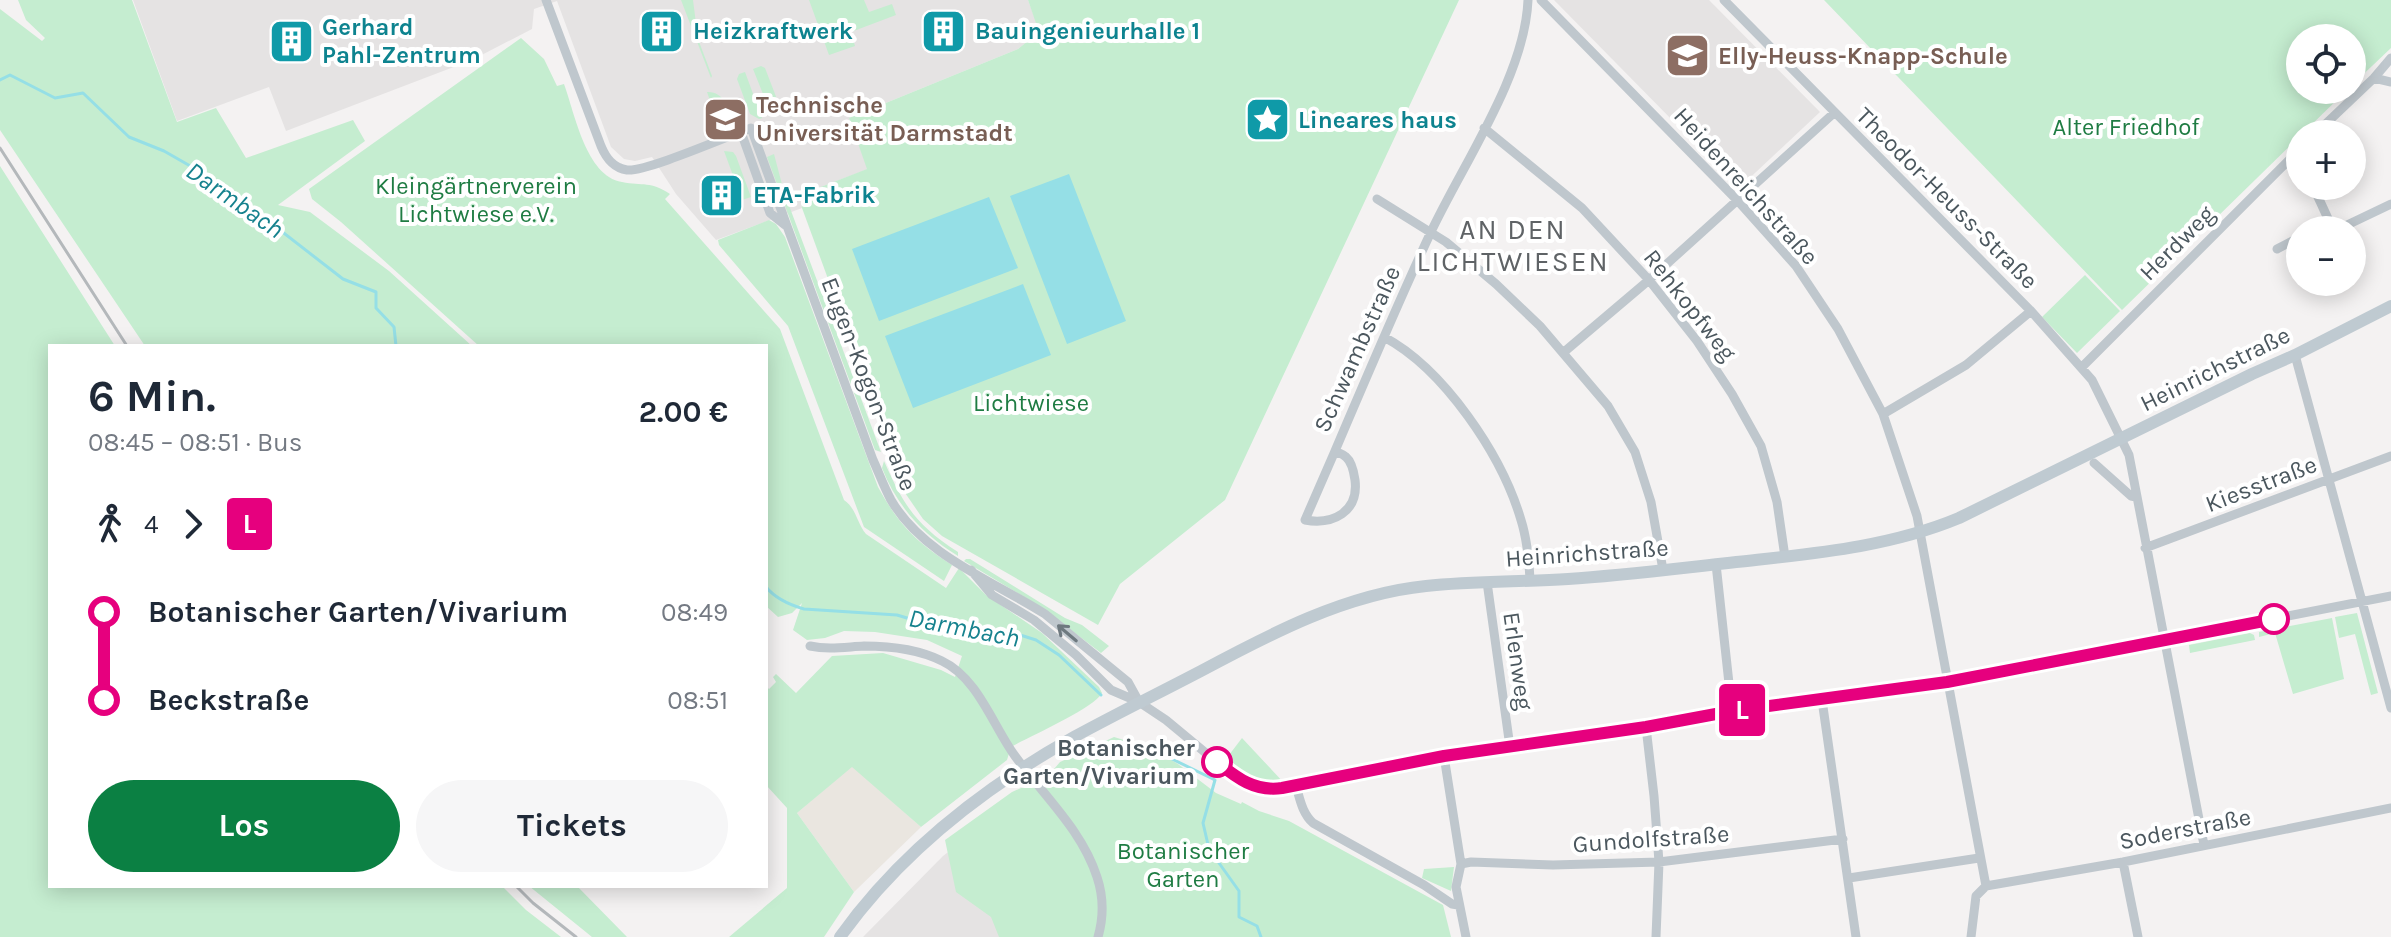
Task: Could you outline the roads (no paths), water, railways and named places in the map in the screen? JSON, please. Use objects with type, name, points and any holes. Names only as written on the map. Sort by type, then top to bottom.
[{"type":"main road","name":"Heinrichstraße","points":[[840,937],[867,901],[925,842],[1024,768],[1139,702],[1243,650],[1351,602],[1424,586],[1663,570],[1785,557],[1920,533],[1959,518],[2391,306]]},
{"type":"street","points":[[546,0],[601,146],[611,163],[624,169],[644,168],[741,132]]},
{"type":"street","name":"Schwambstraße","points":[[1335,451],[1347,457],[1354,471],[1356,489],[1351,507],[1337,518],[1319,523],[1305,520],[1384,337],[1431,231],[1513,66],[1528,0]]},
{"type":"street","name":"Heidenreichstraße","points":[[1541,0],[1738,201],[1796,266],[1838,329],[1883,414],[1911,495],[1920,533],[1986,886]]},
{"type":"street","name":"Theodor-Heuss-Straße","points":[[1724,0],[2031,311],[2083,366],[2092,380],[2129,455],[2204,845]]},
{"type":"street","points":[[2330,120],[2391,58]]},
{"type":"street","points":[[2374,78],[2391,82]]},
{"type":"street","points":[[1564,352],[1649,280],[1834,113]]},
{"type":"street","name":"Eugen-Kogon-Straße","points":[[788,227],[770,213],[741,132],[751,128],[788,227],[877,470],[892,502],[929,544],[1045,614],[1128,682],[1139,702]]},
{"type":"street","name":"Rehkopfweg","points":[[1484,128],[1582,208],[1649,280],[1697,341],[1761,446],[1777,502],[1785,557]]},
{"type":"street","name":"Herdweg","points":[[2083,366],[2286,167]]},
{"type":"street","points":[[1377,199],[1431,231],[1496,284],[1564,352],[1608,406],[1635,452],[1651,502],[1663,570]]},
{"type":"street","points":[[2366,216],[2391,204]]},
{"type":"street","points":[[2277,249],[2286,244]]},
{"type":"street","points":[[1883,414],[1966,365],[2031,311]]},
{"type":"street","points":[[1384,337],[1397,344],[1443,386],[1481,436],[1516,504],[1526,541],[1530,580]]},
{"type":"street","points":[[2295,355],[2391,708]]},
{"type":"street","name":"Kiesstraße","points":[[2145,548],[2391,456]]},
{"type":"street","points":[[2094,463],[2136,497]]},
{"type":"street","points":[[1716,564],[1732,711]]},
{"type":"street","name":"Eugen-Kogon-Straße","points":[[971,570],[992,595],[1034,620],[1111,690],[1139,702]]},
{"type":"street","name":"Erlenweg","points":[[1487,582],[1510,747]]},
{"type":"street","points":[[1139,702],[1166,720],[1230,773],[1247,784],[1269,790],[1444,756],[1646,727],[1732,711],[1947,682],[2391,596]]},
{"type":"street","points":[[810,646],[824,649],[862,646],[900,648],[944,661],[972,686],[1024,768],[1060,809],[1085,850],[1098,877],[1104,909],[1098,937]]},
{"type":"street","points":[[1822,700],[1856,937]]},
{"type":"street","points":[[1646,727],[1659,862],[1656,937]]},
{"type":"street","points":[[1444,756],[1461,864],[1456,887],[1458,905],[1466,937]]},
{"type":"street","points":[[1296,786],[1307,818],[1313,823],[1458,905]]},
{"type":"street","name":"Soderstraße","points":[[1986,886],[2391,808]]},
{"type":"street","name":"Gundolfstraße","points":[[1461,864],[1659,862],[1843,839]]},
{"type":"street","points":[[1849,878],[1979,858]]},
{"type":"street","points":[[2123,862],[2138,937]]},
{"type":"street","points":[[1971,937],[1976,896],[1986,886]]},
{"type":"water","points":[[1069,174],[1126,321],[1067,344],[1010,196]]},
{"type":"water","points":[[989,197],[1018,268],[879,321],[852,249]]},
{"type":"water","points":[[1023,284],[1051,355],[913,408],[885,336]]},
{"type":"waterway","name":"Darmbach","points":[[0,80],[10,75],[55,98],[83,93],[129,137],[164,151],[199,171],[343,279],[376,292],[376,308],[394,327],[396,344]]},
{"type":"waterway","name":"Darmbach","points":[[768,589],[783,601],[804,609],[897,615],[950,631],[997,630],[1036,640],[1059,655],[1101,695]]},
{"type":"waterway","name":"Darmbach","points":[[1170,758],[1215,780],[1203,823],[1209,849],[1239,891],[1239,917],[1257,926],[1261,937]]},
{"type":"railway","points":[[0,148],[126,344]]},
{"type":"railway","points":[[518,888],[576,937]]},
{"type":"place","name":"Heizkraftwerk","points":[[662,31]]},
{"type":"place","name":"Bauingenieurhalle 1","points":[[944,31]]},
{"type":"place","name":"Gerhard Pahl-Zentrum","points":[[291,41]]},
{"type":"place","name":"Elly-Heuss-Knapp-Schule","points":[[1687,56]]},
{"type":"place","name":"Technische Universität Darmstadt","points":[[725,119]]},
{"type":"place","name":"Lineares haus","points":[[1267,120]]},
{"type":"place","name":"ETA-Fabrik","points":[[722,195]]},
{"type":"place","name":"Botanischer Garten/Vivarium","points":[[1217,762]]},
{"type":"district","name":"AN DEN LICHTWIESEN","points":[[1513,245]]},
{"type":"park label","name":"Alter Friedhof","points":[[2126,127]]},
{"type":"park label","name":"Kleingärtnerverein Lichtwiese e.V.","points":[[476,200]]},
{"type":"park label","name":"Lichtwiese","points":[[1031,403]]},
{"type":"park label","name":"Botanischer Garten","points":[[1183,865]]}]
